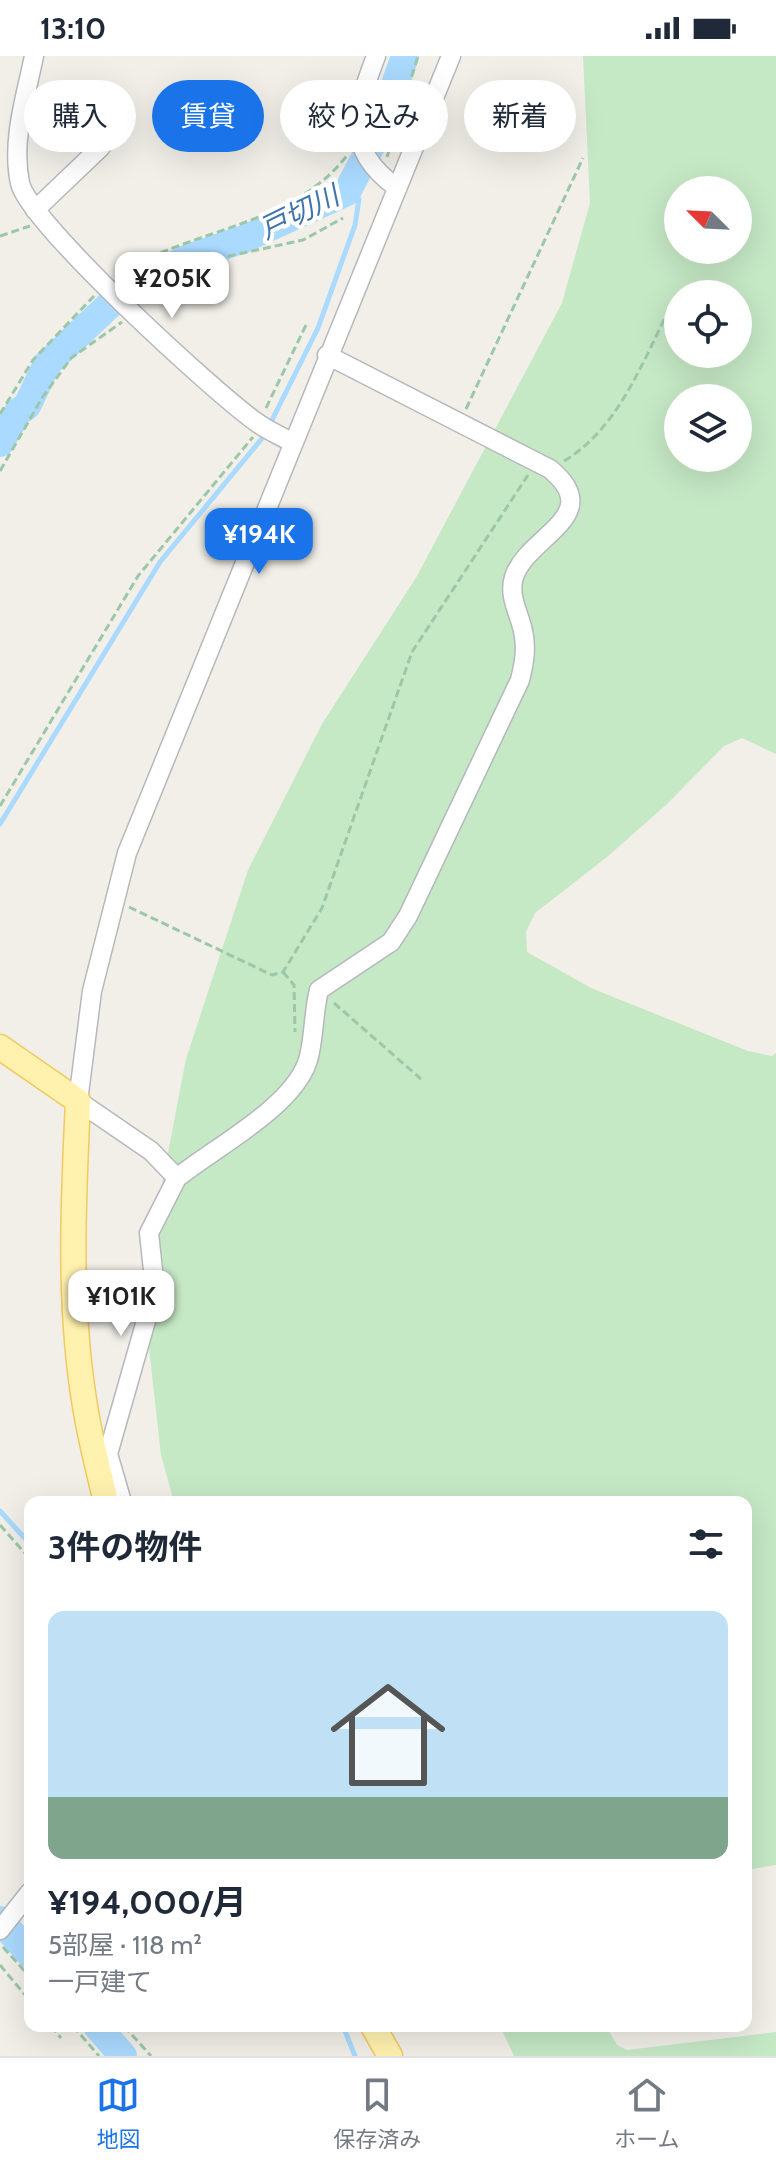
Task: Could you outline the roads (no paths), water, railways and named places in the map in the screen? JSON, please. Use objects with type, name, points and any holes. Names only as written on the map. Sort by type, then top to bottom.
[{"type":"main road","points":[[0,1047],[78,1101],[74,1212],[77,1337],[86,1412],[105,1496]]},
{"type":"main road","points":[[376,2032],[390,2056]]},
{"type":"street","points":[[34,56],[19,140],[20,184],[37,214],[135,315],[258,423],[291,442]]},
{"type":"street","points":[[376,56],[361,98],[357,141],[389,182]]},
{"type":"street","points":[[177,1178],[151,1151],[78,1101],[92,991],[113,901],[145,803],[327,355],[389,182],[451,56]]},
{"type":"street","points":[[37,214],[96,152]]},
{"type":"street","points":[[120,1496],[108,1454],[155,1289],[149,1233],[177,1178],[286,1096],[309,1059],[312,1016],[319,990],[391,942],[421,892],[520,680],[525,659],[524,633],[511,593],[514,575],[531,549],[567,518],[572,501],[563,479],[550,469],[327,355]]},
{"type":"street","points":[[0,1930],[24,1900]]},
{"type":"waterway","name":"戸切川","points":[[0,443],[18,412],[27,406],[47,364],[122,293],[188,258],[244,239],[347,192],[378,133],[405,56]]},
{"type":"waterway","points":[[0,824],[160,562],[264,436],[318,328],[355,225],[359,199],[347,192]]},
{"type":"waterway","points":[[0,1511],[24,1537]]},
{"type":"waterway","name":"戸切川","points":[[0,1920],[24,1947]]},
{"type":"waterway","name":"戸切川","points":[[102,2032],[123,2056]]},
{"type":"waterway","points":[[345,2032],[355,2056]]}]
